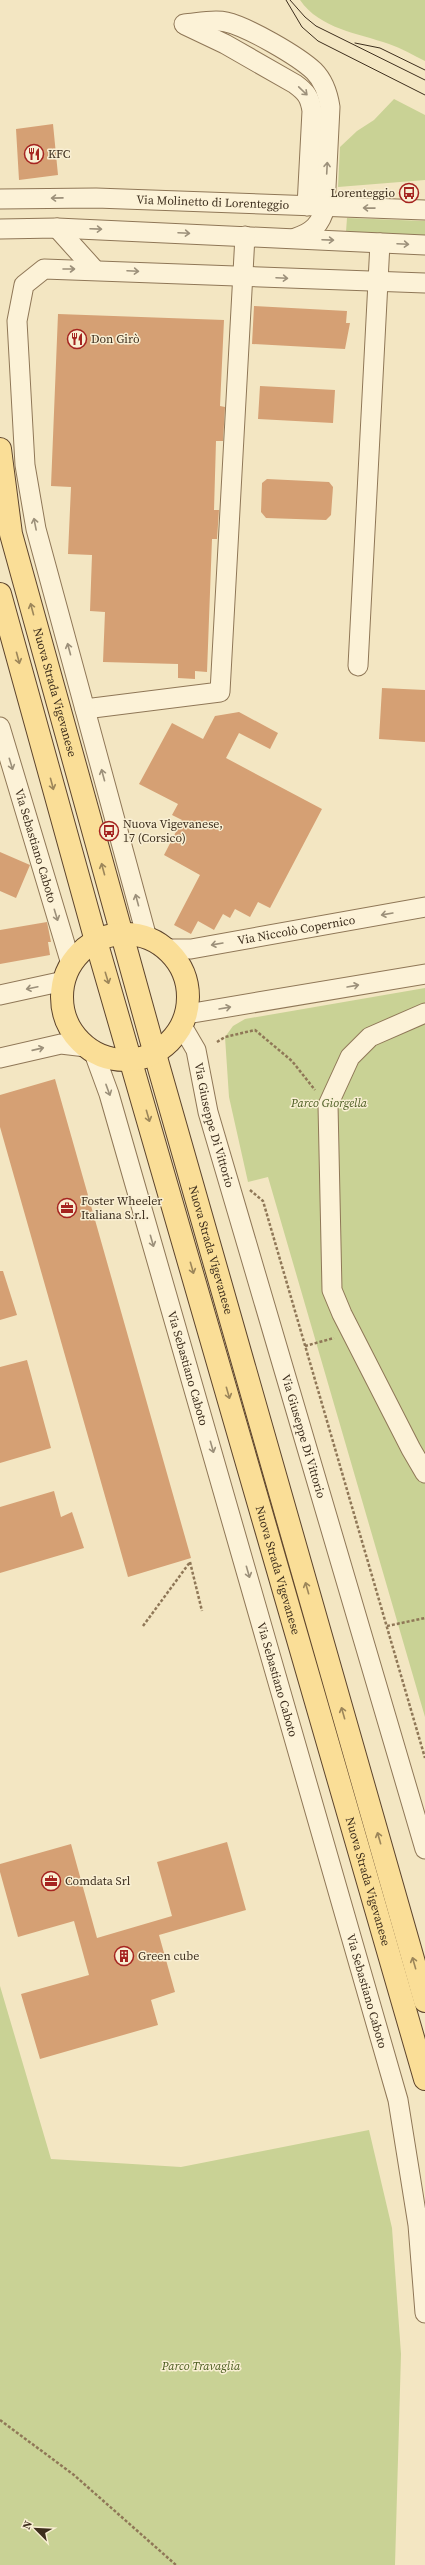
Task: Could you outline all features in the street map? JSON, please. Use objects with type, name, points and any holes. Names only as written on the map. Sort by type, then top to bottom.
[{"type":"main road","name":"Nuova Strada Vigevanese","points":[[0,449],[11,534],[121,934],[425,2001]]},
{"type":"main road","name":"Nuova Strada Vigevanese","points":[[0,594],[96,941],[132,1061],[425,2078]]},
{"type":"main road","points":[[121,934],[148,938],[167,949],[178,961],[187,981],[184,1020],[169,1044],[155,1054],[132,1061],[107,1058],[90,1050],[76,1037],[65,1017],[62,1000],[68,973],[78,955],[96,941],[121,934]]},
{"type":"street","points":[[290,239],[302,236],[314,228],[321,219],[316,207],[311,100],[305,91],[295,84],[225,44],[184,24],[225,22],[242,27],[299,59],[315,72],[328,94],[330,107],[316,207]]},
{"type":"street","name":"Via Molinetto di Lorenteggio","points":[[0,199],[96,198],[425,210]]},
{"type":"street","points":[[145,231],[137,223],[136,215],[140,206],[149,201]]},
{"type":"street","points":[[57,228],[94,269]]},
{"type":"street","points":[[0,229],[57,228],[145,231],[425,245]]},
{"type":"street","points":[[85,709],[220,692],[245,236]]},
{"type":"street","points":[[358,666],[380,243]]},
{"type":"street","points":[[148,938],[36,528],[25,465],[18,321],[24,285],[44,268],[94,269],[377,283],[425,283]]},
{"type":"street","name":"Via Sebastiano Caboto","points":[[0,726],[68,973]]},
{"type":"street","name":"Via Niccolò Copernico","points":[[167,949],[191,949],[425,907]]},
{"type":"street","points":[[0,995],[68,973]]},
{"type":"street","points":[[184,1020],[425,974]]},
{"type":"street","points":[[425,1013],[370,1037],[350,1057],[328,1105],[332,1290],[352,1334],[425,1473]]},
{"type":"street","name":"Via Giuseppe Di Vittorio","points":[[184,1020],[196,1050],[208,1112],[425,1849]]},
{"type":"street","points":[[0,1058],[61,1044],[90,1050]]},
{"type":"street","name":"Via Sebastiano Caboto","points":[[90,1050],[112,1102],[398,2100],[418,2225],[425,2314]]},
{"type":"path","points":[[217,1042],[225,1037],[255,1030],[292,1061],[328,1105]]},
{"type":"path","points":[[230,1188],[244,1185],[263,1201],[425,1758]]},
{"type":"path","points":[[305,1346],[352,1334]]},
{"type":"path","points":[[143,1626],[190,1562],[202,1612]]},
{"type":"path","points":[[387,1626],[425,1618]]},
{"type":"path","points":[[0,2420],[74,2475],[176,2565]]},
{"type":"green space","points":[[300,0],[425,0],[425,61],[394,46],[340,29],[329,24],[308,10]]},
{"type":"green space","points":[[394,99],[425,115],[425,180],[338,187],[340,147],[357,131],[374,120]]},
{"type":"green space","points":[[347,218],[425,221],[425,235],[346,232]]},
{"type":"green space","name":"Parco Giorgella","points":[[425,988],[425,1717],[268,1177],[248,1182],[229,1097],[225,1037],[233,1026],[245,1019]]},
{"type":"green space","name":"Parco Travaglia","points":[[0,1986],[51,2159],[181,2167],[369,2130],[392,2228],[401,2354],[395,2565],[0,2565]]},
{"type":"building","points":[[53,124],[58,175],[19,180],[16,129]]},
{"type":"building","points":[[254,306],[347,311],[346,323],[350,323],[345,349],[252,344]]},
{"type":"building","points":[[58,314],[224,320],[220,406],[225,407],[223,441],[216,441],[214,510],[219,510],[217,539],[212,539],[207,672],[195,671],[195,679],[178,678],[178,664],[103,662],[105,612],[90,611],[92,555],[68,554],[71,487],[51,486]]},
{"type":"building","points":[[260,386],[335,390],[333,423],[258,419]]},
{"type":"building","points":[[267,479],[329,482],[333,487],[331,515],[326,520],[266,518],[261,512],[262,483]]},
{"type":"building","points":[[382,688],[425,690],[425,742],[379,739]]},
{"type":"building","points":[[239,712],[278,733],[270,749],[239,733],[226,758],[322,809],[270,908],[258,902],[250,917],[235,909],[230,918],[223,914],[214,930],[198,921],[191,934],[174,925],[200,875],[164,855],[182,820],[172,815],[178,804],[139,784],[172,723],[203,739],[215,716]]},
{"type":"building","points":[[0,852],[30,865],[16,898],[0,891]]},
{"type":"building","points":[[47,922],[51,942],[48,942],[50,955],[0,964],[0,930]]},
{"type":"building","points":[[55,1079],[191,1558],[128,1577],[0,1127],[0,1095]]},
{"type":"building","points":[[0,1271],[3,1271],[17,1315],[0,1320]]},
{"type":"building","points":[[27,1360],[51,1448],[0,1463],[0,1367]]},
{"type":"building","points":[[54,1491],[61,1517],[72,1512],[84,1548],[0,1573],[0,1507]]},
{"type":"building","name":"Green cube","points":[[227,1842],[246,1910],[159,1935],[175,1992],[151,2000],[158,2025],[40,2059],[21,1994],[89,1975],[74,1921],[18,1937],[0,1872],[0,1864],[71,1844],[97,1938],[172,1916],[157,1862]]},
{"type":"tram line","points":[[286,0],[302,27],[318,41],[425,95]]},
{"type":"tram line","points":[[290,0],[305,17],[316,26],[425,80]]},
{"type":"tram line","points":[[355,43],[380,48],[425,70]]},
{"type":"place","name":"KFC","points":[[34,154]]},
{"type":"place","name":"Lorenteggio","points":[[409,193]]},
{"type":"place","name":"Don Girò","points":[[77,339]]},
{"type":"place","name":"Nuova Vigevanese, 17 (Corsico)","points":[[109,831]]},
{"type":"place","name":"Foster Wheeler Italiana S.r.l.","points":[[67,1208]]},
{"type":"place","name":"Comdata Srl","points":[[51,1881]]},
{"type":"place","name":"Green cube","points":[[124,1956]]}]
